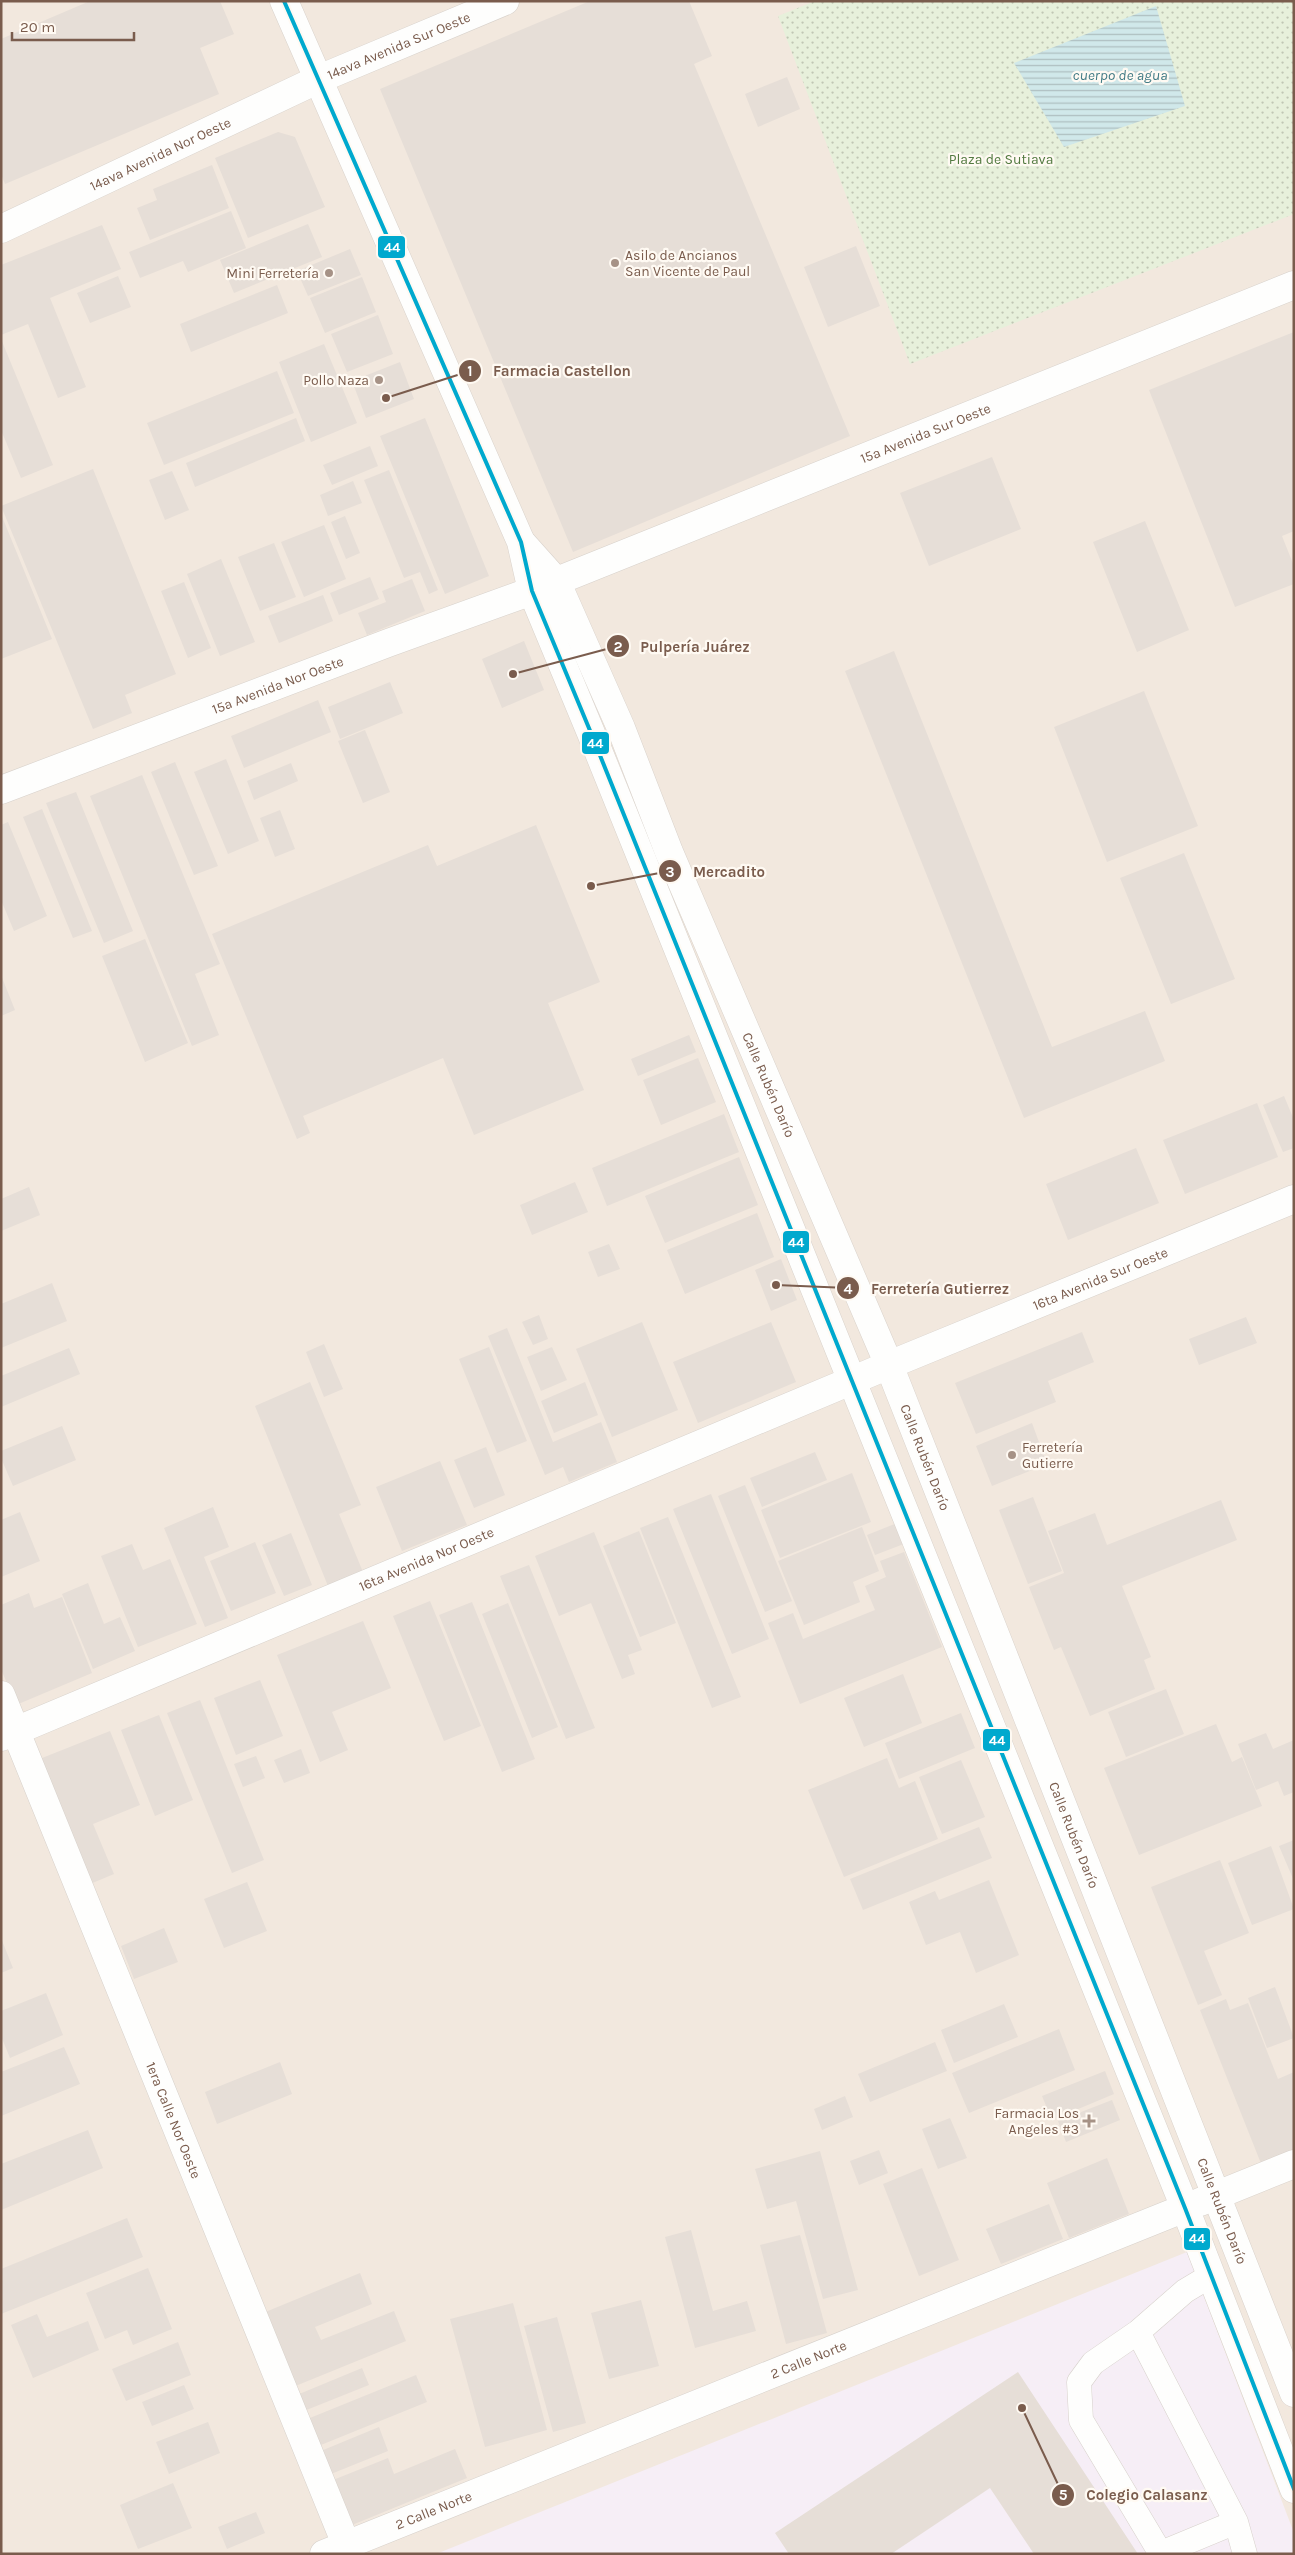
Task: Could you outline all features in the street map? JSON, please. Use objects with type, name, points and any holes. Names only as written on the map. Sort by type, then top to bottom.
[{"type":"street","name":"Calle Rubén Darío","points":[[284,1],[521,542],[621,728],[670,852],[889,1365],[1294,2393]]},
{"type":"street","name":"14ava Avenida Sur Oeste","points":[[319,79],[505,1]]},
{"type":"street","name":"14ava Avenida Nor Oeste","points":[[1,229],[319,79]]},
{"type":"street","name":"15a Avenida Sur Oeste","points":[[544,586],[1294,285]]},
{"type":"street","name":"Calle Rubén Darío","points":[[544,586],[592,733],[1185,2208],[1294,2489]]},
{"type":"street","name":"15a Avenida Nor Oeste","points":[[1,790],[388,643],[544,586]]},
{"type":"street","name":"16ta Avenida Sur Oeste","points":[[852,1382],[1294,1198]]},
{"type":"street","name":"16ta Avenida Nor Oeste","points":[[9,1734],[852,1382]]},
{"type":"street","name":"1era Calle Nor Oeste","points":[[1,1695],[9,1734],[340,2551]]},
{"type":"street","points":[[1064,1908],[1096,1890]]},
{"type":"street","name":"2 Calle Norte","points":[[340,2551],[1216,2194],[1294,2164]]},
{"type":"lane","points":[[1210,2276],[1185,2292],[1138,2332],[1093,2363],[1079,2382],[1081,2420],[1161,2553],[1236,2522]]},
{"type":"lane","points":[[1138,2332],[1236,2522],[1245,2554]]},
{"type":"shaded area","points":[[1,1],[1294,1],[1294,2554],[1,2554]]},
{"type":"shaded area","points":[[1187,2252],[1294,2533],[1294,2554],[436,2554]]},
{"type":"green space","name":"Plaza de Sutiava","points":[[815,1],[1294,1],[1294,214],[910,364],[778,16]]},
{"type":"water","name":"cuerpo de agua","points":[[1156,6],[1185,106],[1064,147],[1014,63]]},
{"type":"building","points":[[90,1],[220,1],[234,34],[200,48],[219,94],[5,184],[1,174],[1,39]]},
{"type":"building","name":"Asilo de Ancianos San Vicente de Paul","points":[[590,1],[689,1],[712,56],[694,64],[850,436],[573,552],[380,89]]},
{"type":"building","points":[[787,77],[800,109],[758,127],[745,94]]},
{"type":"building","points":[[278,132],[295,137],[325,207],[248,238],[215,158]]},
{"type":"building","points":[[212,165],[229,208],[150,240],[137,208],[157,200],[153,189]]},
{"type":"building","points":[[231,211],[246,248],[188,272],[183,261],[140,278],[129,252]]},
{"type":"building","points":[[308,224],[322,257],[234,293],[220,260]]},
{"type":"building","points":[[102,225],[121,269],[50,298],[86,387],[58,398],[28,324],[1,335],[1,265]]},
{"type":"building","points":[[856,246],[880,306],[828,327],[804,267]]},
{"type":"building","name":"Mini Ferretería","points":[[350,249],[361,275],[308,296],[297,271]]},
{"type":"building","points":[[118,276],[131,307],[90,323],[77,293]]},
{"type":"building","points":[[362,277],[376,312],[325,333],[310,298]]},
{"type":"building","points":[[277,285],[288,313],[191,352],[180,324]]},
{"type":"building","points":[[378,315],[393,354],[347,372],[331,334]]},
{"type":"building","points":[[1294,332],[1294,531],[1282,536],[1294,566],[1294,584],[1235,607],[1149,390]]},
{"type":"building","points":[[1,339],[53,465],[21,478],[1,430]]},
{"type":"building","points":[[324,344],[357,423],[311,442],[279,362]]},
{"type":"building","points":[[400,362],[414,399],[366,418],[352,381]]},
{"type":"building","points":[[277,371],[294,413],[164,465],[147,423]]},
{"type":"building","points":[[296,418],[305,441],[195,487],[186,463]]},
{"type":"building","points":[[425,418],[489,576],[445,594],[380,436]]},
{"type":"building","points":[[370,446],[378,466],[332,485],[323,465]]},
{"type":"building","points":[[992,457],[1021,529],[929,566],[900,493]]},
{"type":"building","points":[[93,469],[176,674],[125,695],[132,713],[93,729],[1,506]]},
{"type":"building","points":[[389,470],[438,590],[429,594],[420,572],[404,578],[364,480]]},
{"type":"building","points":[[172,471],[189,510],[165,520],[149,480]]},
{"type":"building","points":[[353,481],[362,503],[328,516],[320,495]]},
{"type":"building","points":[[1,514],[52,639],[1,659]]},
{"type":"building","points":[[345,516],[360,553],[346,559],[331,522]]},
{"type":"building","points":[[1145,521],[1189,630],[1137,652],[1093,542]]},
{"type":"building","points":[[324,525],[346,579],[304,597],[281,542]]},
{"type":"building","points":[[274,543],[296,597],[260,611],[238,557]]},
{"type":"building","points":[[221,559],[255,642],[220,656],[187,574]]},
{"type":"building","points":[[370,577],[379,599],[339,615],[330,593]]},
{"type":"building","points":[[412,579],[425,611],[367,635],[358,613],[386,602],[382,591]]},
{"type":"building","points":[[184,582],[211,648],[188,658],[161,591]]},
{"type":"building","points":[[323,595],[333,621],[279,643],[268,616]]},
{"type":"building","points":[[524,641],[544,690],[502,708],[482,659]]},
{"type":"building","points":[[894,651],[1052,1047],[1145,1011],[1165,1061],[1024,1118],[845,671]]},
{"type":"building","points":[[390,682],[403,713],[340,739],[328,707]]},
{"type":"building","points":[[1144,691],[1198,826],[1107,862],[1054,727]]},
{"type":"building","points":[[318,700],[331,732],[244,768],[231,736]]},
{"type":"building","points":[[365,730],[390,792],[363,803],[338,741]]},
{"type":"building","points":[[226,759],[259,841],[228,854],[194,772]]},
{"type":"building","points":[[175,762],[218,866],[194,875],[151,772]]},
{"type":"building","points":[[291,763],[298,781],[254,800],[247,781]]},
{"type":"building","points":[[142,775],[220,964],[195,974],[219,1035],[192,1046],[90,796]]},
{"type":"building","points":[[76,792],[133,931],[104,943],[46,803]]},
{"type":"building","points":[[42,809],[92,931],[73,938],[23,817]]},
{"type":"building","points":[[280,810],[295,849],[275,857],[260,818]]},
{"type":"building","points":[[8,822],[47,916],[14,931],[1,900],[1,825]]},
{"type":"building","points":[[536,825],[600,982],[548,1003],[584,1090],[474,1135],[443,1058],[303,1116],[310,1133],[297,1139],[212,934],[428,845],[437,866]]},
{"type":"building","points":[[1184,853],[1235,979],[1171,1004],[1120,878]]},
{"type":"building","points":[[145,939],[188,1043],[145,1062],[102,956]]},
{"type":"building","points":[[1,975],[15,1010],[1,1016]]},
{"type":"building","points":[[689,1035],[696,1052],[638,1076],[631,1059]]},
{"type":"building","points":[[698,1058],[716,1102],[661,1125],[643,1080]]},
{"type":"building","points":[[1284,1096],[1294,1120],[1294,1148],[1283,1152],[1263,1105]]},
{"type":"building","points":[[1257,1103],[1278,1157],[1185,1194],[1163,1140]]},
{"type":"building","points":[[724,1114],[739,1152],[607,1206],[592,1168]]},
{"type":"building","points":[[1136,1148],[1159,1203],[1068,1240],[1046,1184]]},
{"type":"building","points":[[739,1157],[758,1205],[665,1243],[645,1196]]},
{"type":"building","points":[[575,1182],[588,1212],[532,1235],[520,1205]]},
{"type":"building","points":[[29,1187],[40,1215],[1,1231],[1,1199]]},
{"type":"building","points":[[757,1213],[774,1257],[685,1294],[667,1250]]},
{"type":"building","points":[[609,1244],[620,1269],[598,1277],[588,1252]]},
{"type":"building","points":[[781,1259],[797,1300],[771,1311],[755,1270]]},
{"type":"building","points":[[52,1283],[67,1321],[1,1348],[1,1304]]},
{"type":"building","points":[[539,1315],[548,1339],[533,1345],[522,1322]]},
{"type":"building","points":[[1246,1317],[1257,1343],[1199,1365],[1189,1339]]},
{"type":"building","points":[[642,1322],[678,1410],[612,1437],[576,1349]]},
{"type":"building","points":[[771,1322],[796,1382],[698,1423],[673,1362]]},
{"type":"building","points":[[507,1328],[553,1442],[601,1422],[617,1462],[569,1482],[563,1467],[545,1475],[488,1336]]},
{"type":"building","points":[[1082,1332],[1094,1362],[1048,1381],[1056,1402],[976,1434],[955,1383]]},
{"type":"building","points":[[324,1344],[343,1389],[324,1397],[306,1352]]},
{"type":"building","points":[[489,1347],[527,1441],[497,1453],[459,1359]]},
{"type":"building","points":[[552,1347],[567,1380],[541,1391],[527,1357]]},
{"type":"building","points":[[69,1348],[80,1374],[1,1407],[1,1376]]},
{"type":"building","points":[[310,1382],[361,1505],[339,1514],[363,1572],[328,1586],[255,1406]]},
{"type":"building","points":[[585,1382],[598,1415],[554,1433],[541,1401]]},
{"type":"building","name":"Ferretería Gutierre","points":[[1032,1423],[1047,1464],[992,1486],[976,1446]]},
{"type":"building","points":[[62,1426],[76,1460],[13,1486],[1,1458],[1,1451]]},
{"type":"building","points":[[486,1447],[505,1495],[474,1508],[454,1460]]},
{"type":"building","points":[[815,1452],[827,1480],[762,1507],[750,1478]]},
{"type":"building","points":[[440,1461],[467,1525],[402,1551],[376,1487]]},
{"type":"building","points":[[852,1473],[871,1522],[780,1558],[761,1510]]},
{"type":"building","points":[[745,1485],[792,1601],[765,1612],[718,1496]]},
{"type":"building","points":[[711,1494],[769,1639],[732,1654],[673,1509]]},
{"type":"building","points":[[1033,1497],[1062,1571],[1028,1584],[999,1510]]},
{"type":"building","points":[[1221,1500],[1237,1540],[1122,1586],[1151,1657],[1144,1660],[1155,1689],[1090,1716],[1061,1647],[1054,1650],[1029,1587],[1064,1573],[1048,1531],[1095,1513],[1107,1545]]},
{"type":"building","points":[[213,1507],[229,1547],[204,1557],[228,1618],[205,1627],[164,1528]]},
{"type":"building","points":[[20,1512],[40,1561],[1,1577],[1,1520]]},
{"type":"building","points":[[668,1517],[741,1697],[712,1708],[640,1528]]},
{"type":"building","points":[[902,1521],[909,1542],[875,1555],[867,1535]]},
{"type":"building","points":[[862,1527],[879,1571],[853,1582],[860,1602],[804,1625],[778,1561]]},
{"type":"building","points":[[639,1531],[676,1623],[640,1637],[603,1546]]},
{"type":"building","points":[[594,1532],[642,1650],[628,1655],[635,1674],[622,1679],[591,1603],[559,1616],[535,1556]]},
{"type":"building","points":[[291,1533],[312,1585],[284,1596],[262,1545]]},
{"type":"building","points":[[255,1542],[276,1593],[231,1611],[210,1561]]},
{"type":"building","points":[[132,1544],[143,1570],[170,1559],[197,1624],[138,1647],[101,1556]]},
{"type":"building","points":[[904,1552],[942,1647],[800,1704],[768,1623],[793,1613],[803,1639],[875,1610],[865,1586],[886,1577],[880,1561]]},
{"type":"building","points":[[529,1565],[595,1728],[566,1739],[500,1576]]},
{"type":"building","points":[[88,1583],[104,1624],[120,1617],[135,1651],[93,1669],[62,1594]]},
{"type":"building","points":[[29,1593],[34,1608],[62,1597],[92,1673],[16,1705],[1,1669],[1,1605]]},
{"type":"building","points":[[430,1601],[481,1726],[444,1741],[393,1616]]},
{"type":"building","points":[[472,1602],[535,1759],[502,1772],[439,1615]]},
{"type":"building","points":[[508,1603],[558,1727],[532,1738],[482,1614]]},
{"type":"building","points":[[363,1621],[391,1688],[332,1712],[348,1750],[320,1762],[277,1655]]},
{"type":"building","points":[[903,1674],[922,1723],[864,1747],[844,1698]]},
{"type":"building","points":[[260,1680],[283,1736],[236,1755],[214,1698]]},
{"type":"building","points":[[1166,1689],[1184,1734],[1126,1757],[1108,1712]]},
{"type":"building","points":[[200,1700],[264,1860],[232,1873],[167,1713]]},
{"type":"building","points":[[961,1713],[975,1748],[899,1779],[885,1743]]},
{"type":"building","points":[[159,1715],[193,1800],[155,1816],[121,1730]]},
{"type":"building","points":[[1216,1724],[1232,1762],[1242,1757],[1262,1806],[1139,1855],[1104,1768]]},
{"type":"building","points":[[110,1731],[140,1805],[93,1824],[114,1874],[83,1887],[32,1762]]},
{"type":"building","points":[[1266,1733],[1273,1749],[1294,1740],[1294,1792],[1284,1796],[1278,1781],[1256,1790],[1238,1744]]},
{"type":"building","points":[[301,1749],[310,1773],[284,1783],[274,1760]]},
{"type":"building","points":[[256,1756],[265,1778],[243,1787],[234,1764]]},
{"type":"building","points":[[887,1758],[899,1788],[915,1781],[938,1839],[844,1877],[808,1790]]},
{"type":"building","points":[[961,1760],[985,1817],[942,1834],[919,1777]]},
{"type":"building","points":[[979,1827],[992,1858],[863,1910],[850,1879]]},
{"type":"building","points":[[1294,1840],[1294,1881],[1279,1846]]},
{"type":"building","points":[[1271,1846],[1294,1909],[1252,1925],[1228,1863]]},
{"type":"building","points":[[1220,1860],[1249,1933],[1204,1951],[1222,1995],[1198,2005],[1151,1887]]},
{"type":"building","points":[[989,1880],[1019,1955],[976,1973],[960,1932],[926,1945],[909,1902],[935,1891],[939,1900]]},
{"type":"building","points":[[247,1882],[267,1931],[224,1948],[204,1899]]},
{"type":"building","points":[[164,1928],[178,1962],[134,1979],[121,1946]]},
{"type":"building","points":[[1,1938],[13,1968],[1,1973]]},
{"type":"building","points":[[1275,1987],[1294,2038],[1267,2048],[1248,1998]]},
{"type":"building","points":[[46,1993],[63,2035],[10,2058],[1,2036],[1,2011]]},
{"type":"building","points":[[1226,1999],[1230,2010],[1248,2003],[1278,2079],[1294,2072],[1294,2153],[1262,2166],[1200,2010]]},
{"type":"building","points":[[1004,2004],[1018,2037],[954,2063],[941,2030]]},
{"type":"building","points":[[1059,2029],[1075,2070],[969,2113],[952,2073]]},
{"type":"building","points":[[935,2042],[947,2071],[870,2102],[858,2074]]},
{"type":"building","points":[[64,2047],[80,2084],[1,2116],[1,2072]]},
{"type":"building","points":[[280,2062],[292,2094],[217,2124],[205,2092]]},
{"type":"building","points":[[1105,2071],[1114,2094],[1052,2120],[1042,2096]]},
{"type":"building","points":[[845,2096],[853,2117],[822,2130],[814,2109]]},
{"type":"building","name":"Farmacia Los Angeles #3","points":[[1112,2100],[1120,2120],[1066,2142],[1058,2121]]},
{"type":"building","points":[[950,2118],[967,2158],[938,2169],[922,2129]]},
{"type":"building","points":[[88,2130],[103,2168],[1,2210],[1,2164]]},
{"type":"building","points":[[879,2150],[888,2173],[859,2185],[850,2161]]},
{"type":"building","points":[[820,2151],[858,2290],[823,2299],[796,2201],[767,2209],[755,2169]]},
{"type":"building","points":[[1107,2158],[1129,2214],[1069,2238],[1047,2183]]},
{"type":"building","points":[[922,2168],[959,2260],[919,2276],[883,2184]]},
{"type":"building","points":[[1049,2204],[1063,2239],[1001,2264],[986,2229]]},
{"type":"building","points":[[127,2218],[143,2257],[1,2314],[1,2269]]},
{"type":"building","points":[[691,2230],[713,2311],[747,2301],[756,2331],[695,2348],[665,2237]]},
{"type":"building","points":[[800,2235],[827,2333],[786,2344],[760,2245]]},
{"type":"building","points":[[148,2268],[172,2329],[133,2345],[127,2330],[105,2339],[86,2293]]},
{"type":"building","points":[[360,2273],[372,2304],[315,2327],[321,2340],[394,2311],[406,2341],[293,2387],[263,2313]]},
{"type":"building","points":[[641,2300],[659,2366],[609,2379],[591,2313]]},
{"type":"building","points":[[513,2303],[547,2430],[485,2447],[450,2319]]},
{"type":"building","points":[[37,2314],[47,2337],[88,2321],[99,2350],[33,2378],[11,2325]]},
{"type":"building","points":[[557,2317],[586,2423],[553,2432],[524,2326]]},
{"type":"building","points":[[178,2342],[191,2375],[126,2401],[112,2369]]},
{"type":"building","points":[[362,2368],[369,2385],[299,2413],[292,2397]]},
{"type":"building","points":[[1018,2372],[1138,2554],[1034,2554],[990,2488],[891,2554],[789,2554],[775,2533]]},
{"type":"building","points":[[416,2375],[427,2402],[311,2449],[300,2422]]},
{"type":"building","points":[[184,2385],[194,2409],[152,2426],[142,2402]]},
{"type":"building","points":[[208,2422],[220,2453],[169,2474],[156,2442]]},
{"type":"building","points":[[379,2427],[388,2451],[326,2476],[316,2453]]},
{"type":"building","points":[[455,2449],[467,2478],[352,2525],[333,2480],[388,2458],[394,2474]]},
{"type":"building","points":[[173,2483],[192,2528],[138,2549],[120,2505]]},
{"type":"building","points":[[256,2512],[265,2533],[227,2549],[218,2527]]},
{"type":"transit line","name":"44","points":[[284,1],[521,542],[532,591],[591,733],[1185,2208],[1294,2489]]},
{"type":"place","name":"Asilo de Ancianos San Vicente de Paul","points":[[615,263]]},
{"type":"place","name":"Mini Ferretería","points":[[329,273]]},
{"type":"place","name":"Pollo Naza","points":[[379,380]]},
{"type":"place","name":"Farmacia Castellon","points":[[386,398]]},
{"type":"place","name":"Pulpería Juárez","points":[[513,674]]},
{"type":"place","name":"Mercadito","points":[[591,886]]},
{"type":"place","name":"Ferretería Gutierrez","points":[[776,1285]]},
{"type":"place","name":"Ferretería Gutierre","points":[[1012,1455]]},
{"type":"place","name":"Farmacia Los Angeles #3","points":[[1089,2121]]},
{"type":"place","name":"Colegio Calasanz","points":[[1022,2408]]}]
